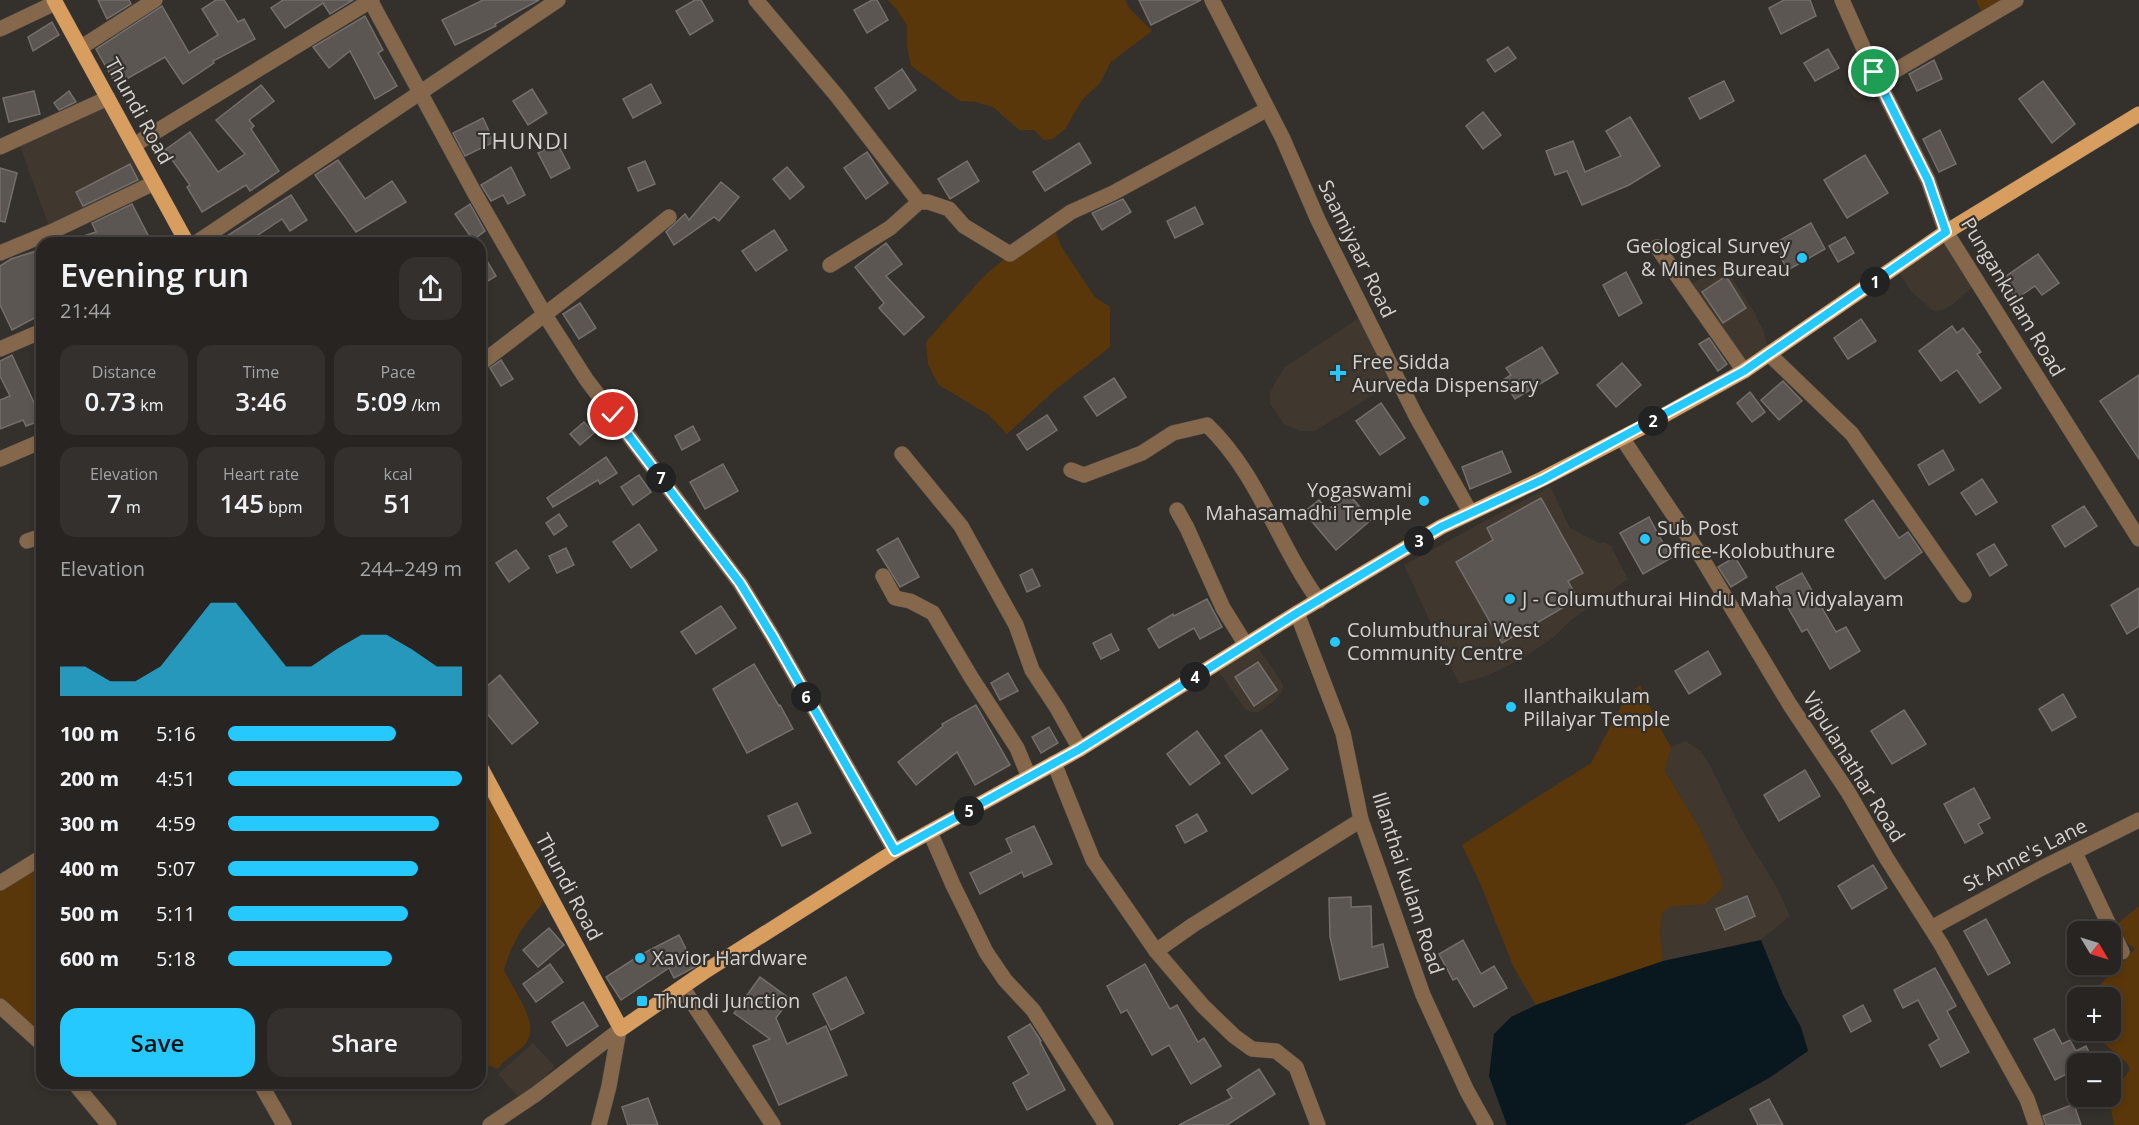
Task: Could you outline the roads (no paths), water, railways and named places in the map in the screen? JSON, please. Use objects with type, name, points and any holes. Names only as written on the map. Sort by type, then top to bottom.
[{"type":"main road","name":"Thundi Road","points":[[55,2],[185,237]]},
{"type":"main road","points":[[620,1030],[682,987],[895,851],[1080,749],[1297,613],[1441,527],[1542,480],[1744,371],[1946,232],[2139,114]]},
{"type":"main road","name":"Thundi Road","points":[[486,777],[620,1030]]},
{"type":"street","points":[[80,48],[155,0]]},
{"type":"street","points":[[134,145],[371,0],[419,92],[545,315],[586,379],[740,583],[895,851]]},
{"type":"street","points":[[205,237],[558,0]]},
{"type":"street","points":[[756,0],[837,96],[919,202]]},
{"type":"street","name":"Saamiyaar Road","points":[[1212,0],[1282,139],[1310,203],[1406,398],[1470,512]]},
{"type":"street","name":"Pungankulam Road","points":[[1842,0],[1928,180],[1946,232],[2139,539]]},
{"type":"street","points":[[1879,80],[2016,0]]},
{"type":"street","points":[[0,29],[55,2]]},
{"type":"street","points":[[0,147],[108,98]]},
{"type":"street","points":[[830,265],[890,228],[919,202],[928,202],[949,209],[964,225],[1010,254],[1071,213],[1266,110]]},
{"type":"street","points":[[39,237],[154,183]]},
{"type":"street","points":[[486,359],[669,217]]},
{"type":"street","points":[[0,253],[36,238]]},
{"type":"street","points":[[1657,247],[1744,371]]},
{"type":"street","points":[[0,349],[36,334]]},
{"type":"street","points":[[1769,354],[1852,434],[1964,595]]},
{"type":"street","points":[[1071,470],[1084,475],[1142,453],[1173,433],[1206,425],[1225,442],[1319,601]]},
{"type":"street","name":"Vipulanathar Road","points":[[1622,438],[1697,550],[1784,695],[1848,792],[1931,928],[2027,1099],[2036,1125]]},
{"type":"street","points":[[0,459],[36,444]]},
{"type":"street","points":[[902,454],[961,526],[1016,625],[1032,670],[1080,749]]},
{"type":"street","points":[[1177,510],[1223,608],[1246,645]]},
{"type":"street","points":[[27,541],[36,538]]},
{"type":"street","points":[[883,576],[895,598],[910,601],[933,613],[1017,748],[1029,777]]},
{"type":"street","name":"Illanthai kulam Road","points":[[1297,613],[1343,733],[1360,820],[1423,995],[1485,1125]]},
{"type":"street","points":[[1054,763],[1093,860],[1156,951],[1203,1006],[1234,1036],[1252,1050],[1276,1051],[1296,1067],[1318,1125]]},
{"type":"street","points":[[1156,951],[1360,820]]},
{"type":"street","name":"St Anne's Lane","points":[[1931,928],[2139,820]]},
{"type":"street","points":[[930,832],[986,952],[1005,981],[1033,1010],[1106,1125]]},
{"type":"street","points":[[2075,852],[2122,952]]},
{"type":"street","points":[[0,883],[36,861]]},
{"type":"street","points":[[682,987],[773,1125]]},
{"type":"street","points":[[0,1006],[36,1039]]},
{"type":"street","points":[[490,1125],[620,1030]]},
{"type":"street","points":[[599,1125],[620,1030]]},
{"type":"street","points":[[79,1089],[109,1125]]},
{"type":"street","points":[[263,1089],[284,1125]]},
{"type":"place","name":"Geological Survey & Mines Bureau","points":[[1802,258]]},
{"type":"place","name":"Free Sidda Aurveda Dispensary","points":[[1338,373]]},
{"type":"place","name":"Yogaswami Mahasamadhi Temple","points":[[1424,501]]},
{"type":"place","name":"Sub Post Office-Kolobuthure","points":[[1645,539]]},
{"type":"place","name":"J - Columuthurai Hindu Maha Vidyalayam","points":[[1510,599]]},
{"type":"place","name":"Columbuthurai West Community Centre","points":[[1335,642]]},
{"type":"place","name":"Ilanthaikulam Pillaiyar Temple","points":[[1511,707]]},
{"type":"place","name":"Xavior Hardware","points":[[640,958]]},
{"type":"place","name":"Thundi Junction","points":[[642,1001]]},
{"type":"district","name":"THUNDI","points":[[524,141]]}]
